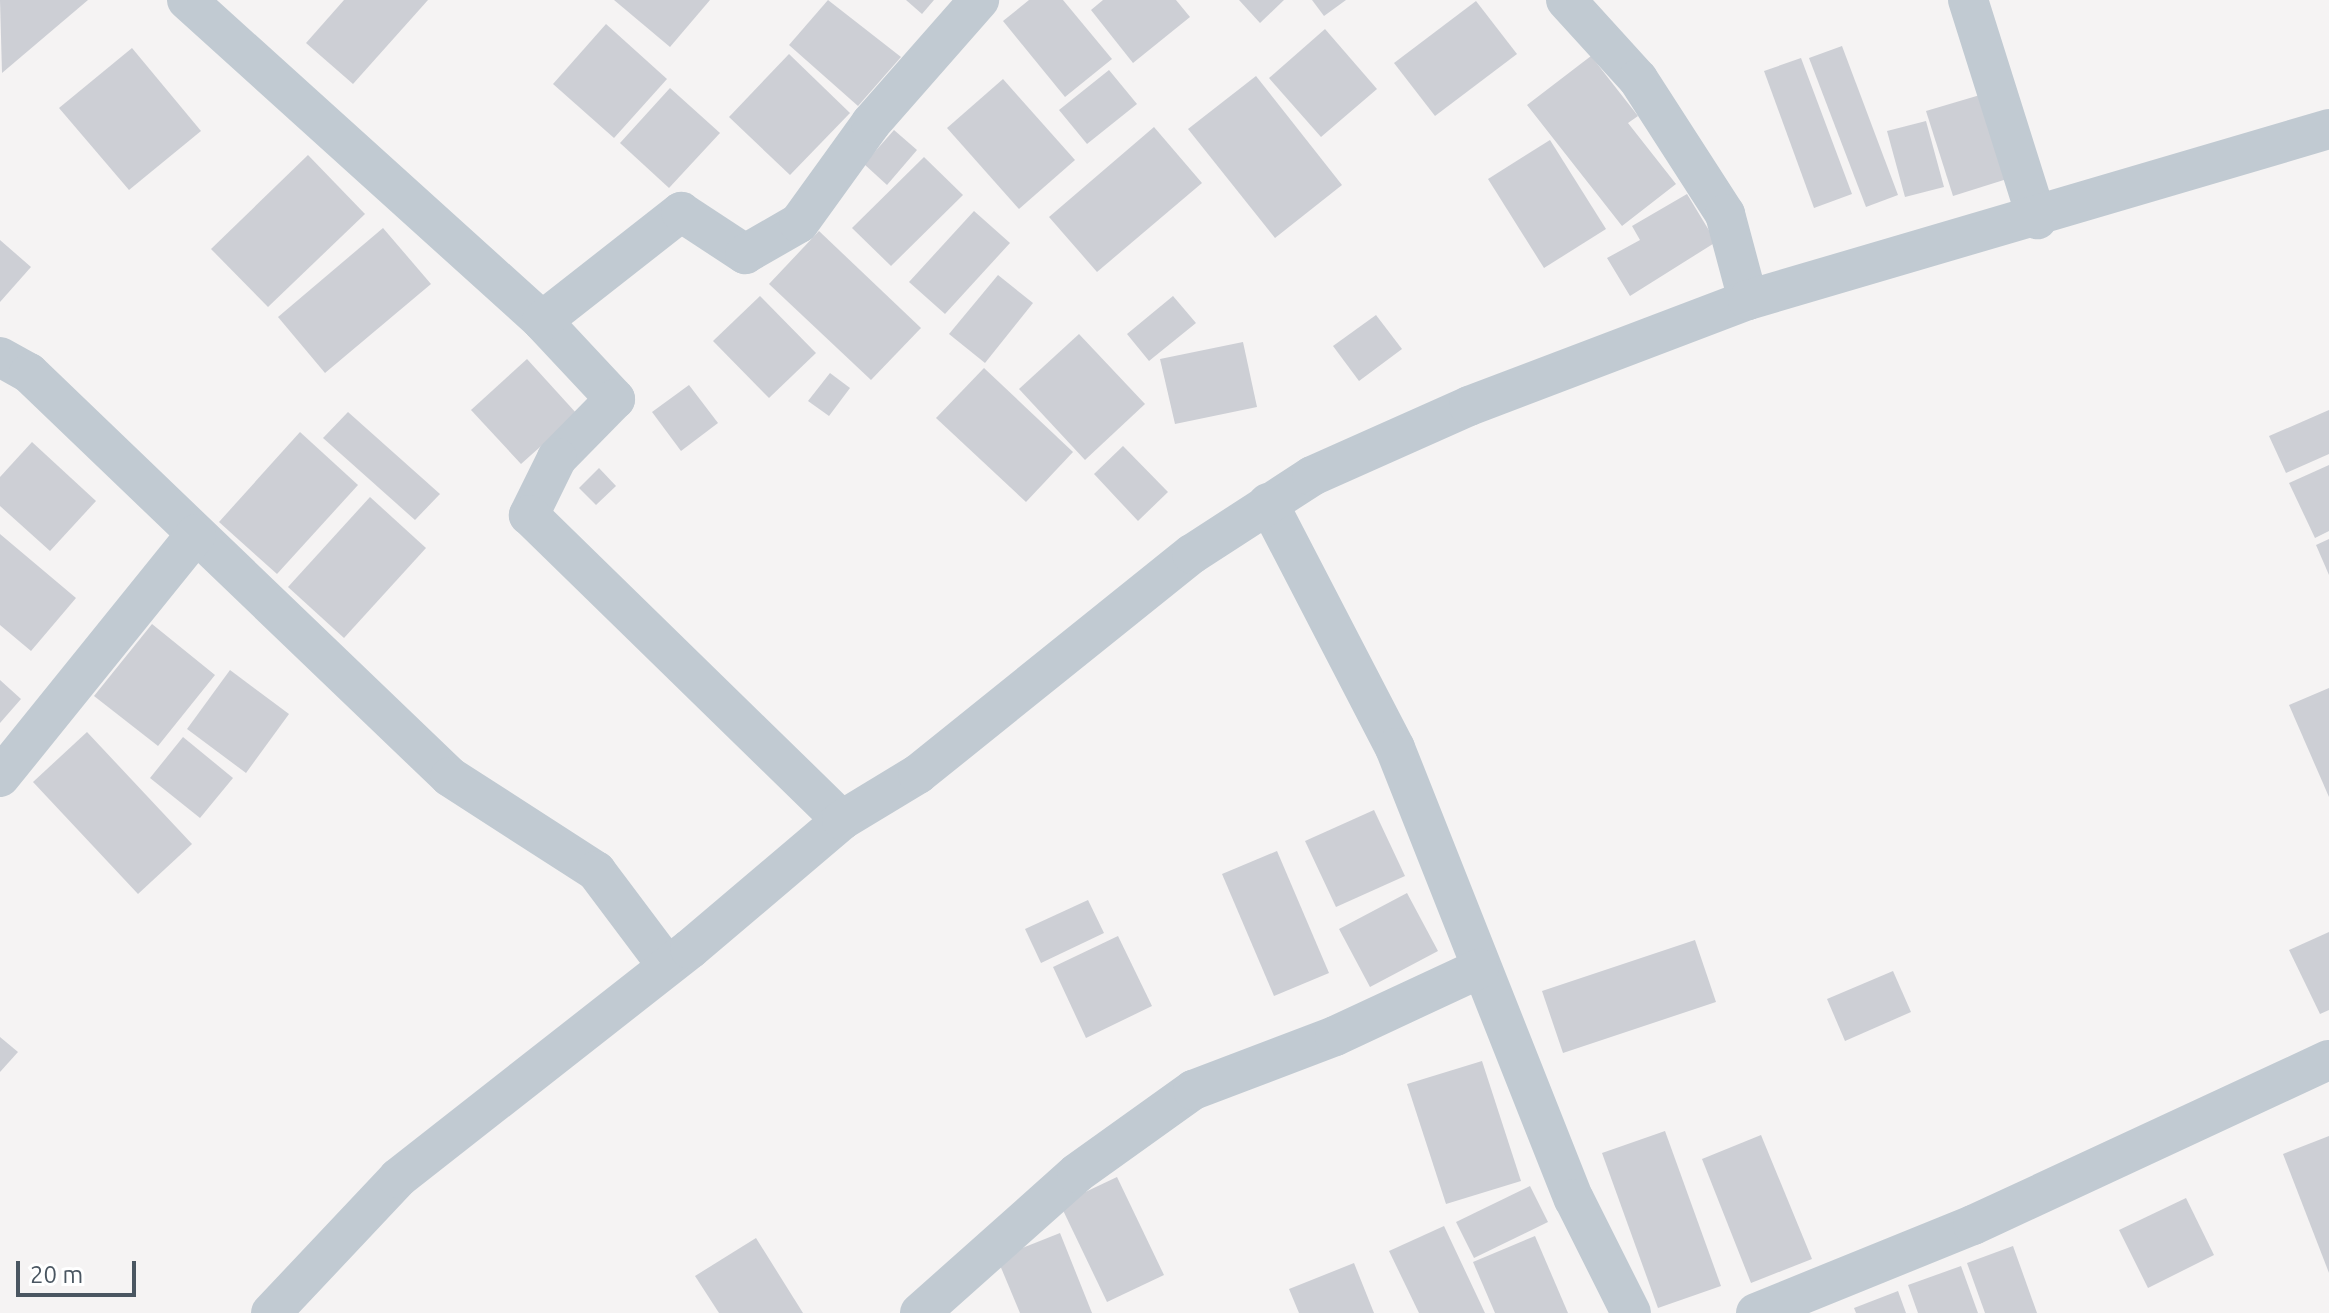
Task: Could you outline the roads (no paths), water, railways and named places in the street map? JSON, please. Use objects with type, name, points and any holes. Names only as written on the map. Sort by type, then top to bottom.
[{"type":"street","points":[[187,0],[542,321],[615,399],[557,458],[529,515],[842,820]]},
{"type":"street","points":[[542,321],[681,212],[745,254],[799,223],[871,123],[979,0]]},
{"type":"street","points":[[1566,0],[1638,79],[1725,214],[1748,300]]},
{"type":"street","points":[[1968,0],[2037,219]]},
{"type":"street","points":[[271,1313],[398,1178],[842,820],[918,774],[1192,554],[1312,476],[1469,406],[1748,300],[2037,219],[2329,129]]},
{"type":"street","points":[[0,357],[29,373],[450,777],[596,871],[665,963]]},
{"type":"street","points":[[1268,503],[1395,748],[1479,969],[1574,1199],[1631,1313]]},
{"type":"street","points":[[0,777],[196,534]]},
{"type":"street","points":[[920,1313],[1077,1173],[1193,1090],[1335,1036],[1479,969]]},
{"type":"street","points":[[1756,1313],[1973,1225],[2329,1060]]}]
